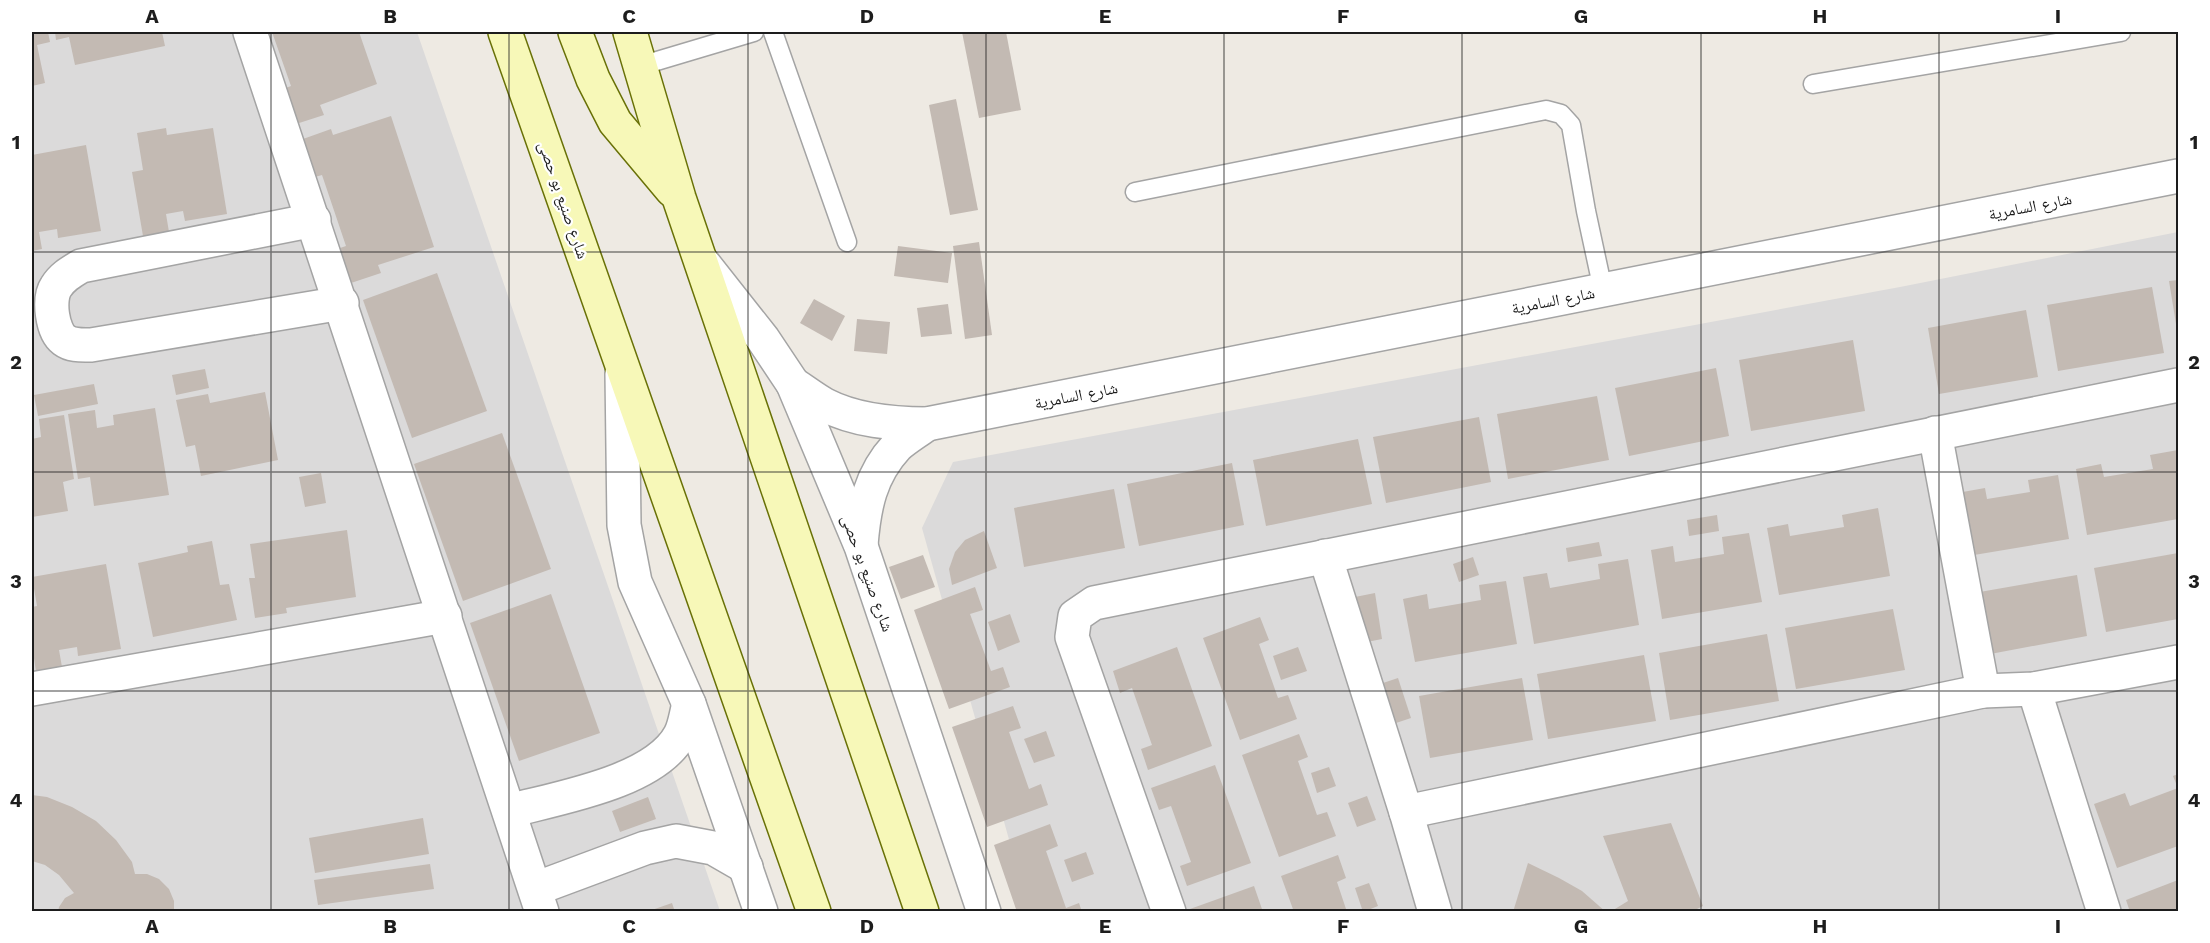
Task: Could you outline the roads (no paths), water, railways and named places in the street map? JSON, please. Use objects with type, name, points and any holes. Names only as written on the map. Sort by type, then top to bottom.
[{"type":"street","points":[[250,32],[539,900],[645,848],[675,841],[712,848],[746,867]]},
{"type":"street","name":"شارع صنيع بو حصى","points":[[505,32],[814,912]]},
{"type":"street","points":[[575,32],[593,79],[615,122],[680,198]]},
{"type":"street","name":"شارع صنيع بو حصى","points":[[630,32],[680,198],[922,912]]},
{"type":"street","name":"شارع السامرية","points":[[793,384],[827,406],[859,417],[893,424],[927,424],[2178,176]]},
{"type":"street","points":[[314,220],[81,266],[64,276],[54,289],[52,303],[56,327],[63,339],[75,345],[91,345],[342,303]]},
{"type":"street","name":"شارع صنيع بو حصى","points":[[701,261],[763,339],[793,384],[861,546],[984,912]]},
{"type":"street","name":"شارع صنيع بو حصى","points":[[622,368],[624,525],[629,558],[643,603],[689,704],[761,912]]},
{"type":"street","points":[[1169,912],[1072,638],[1075,616],[1094,603],[2178,385]]},
{"type":"street","name":"شارع السامرية","points":[[861,546],[864,509],[876,475],[898,446],[927,424]]},
{"type":"street","points":[[1935,433],[1983,691]]},
{"type":"street","points":[[1325,556],[1406,812],[1434,912]]},
{"type":"street","points":[[32,689],[445,616]]},
{"type":"street","points":[[1406,812],[1983,691],[2034,689],[2178,662]]},
{"type":"street","points":[[2034,689],[2104,912]]},
{"type":"street","points":[[509,811],[618,781],[655,763],[680,736],[689,704]]},
{"type":"lane","points":[[640,66],[754,32]]},
{"type":"lane","points":[[772,32],[847,242]]},
{"type":"lane","points":[[1813,84],[2121,32]]},
{"type":"lane","points":[[1135,192],[1546,110],[1561,114],[1571,125],[1586,211],[1604,290]]}]
